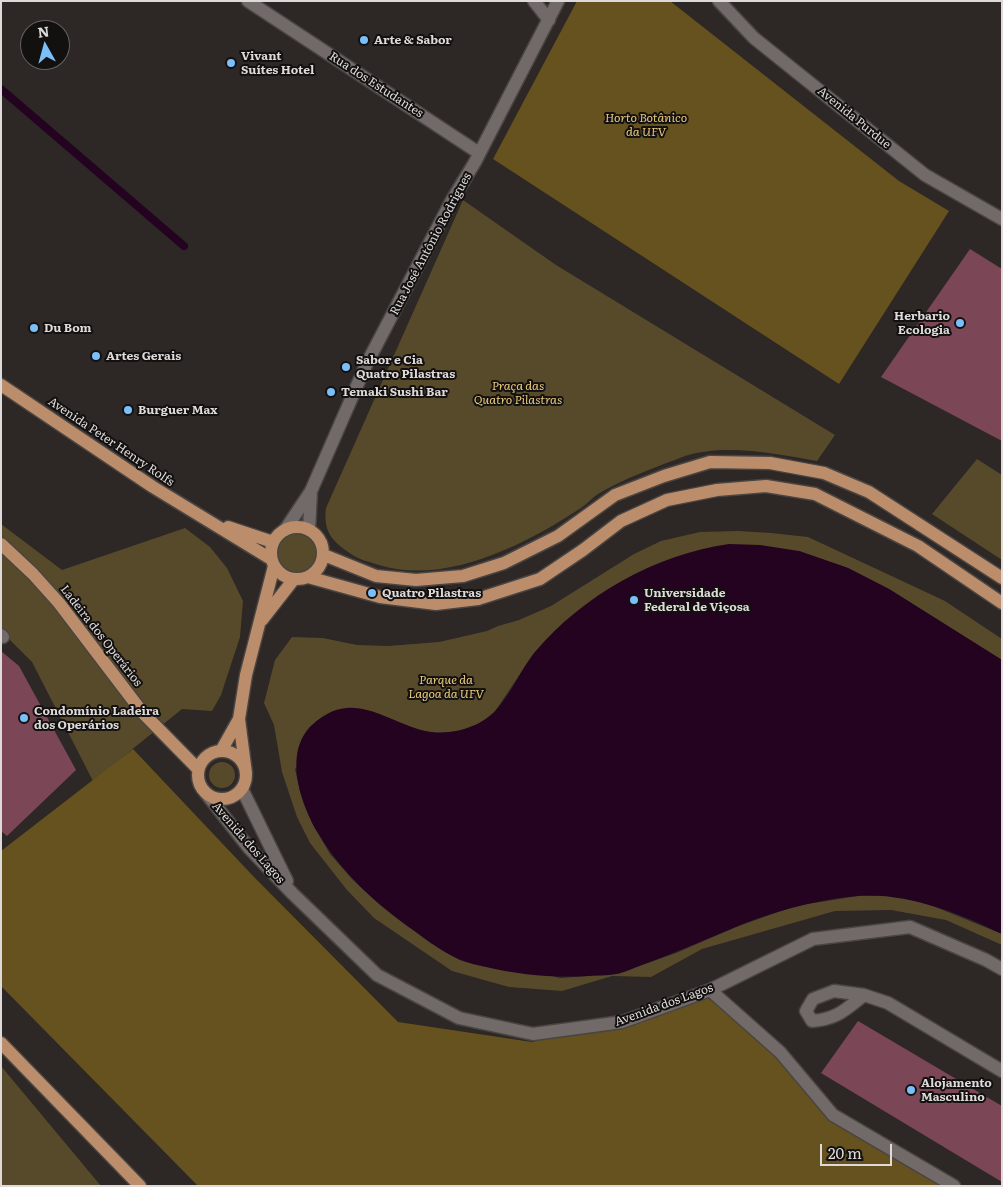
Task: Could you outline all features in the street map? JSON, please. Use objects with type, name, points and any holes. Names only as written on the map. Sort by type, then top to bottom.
[{"type":"main road","name":"Avenida Peter Henry Rolfs","points":[[1,385],[153,487],[273,563]]},
{"type":"main road","points":[[324,555],[376,576],[416,580],[463,576],[504,563],[558,536],[615,495],[664,476],[710,462],[770,463],[824,473],[869,492],[1002,578]]},
{"type":"main road","points":[[308,577],[380,597],[436,604],[478,599],[540,579],[621,521],[667,500],[717,490],[766,486],[815,494],[918,546],[1002,603]]},
{"type":"main road","name":"Avenida Peter Henry Rolfs","points":[[207,520],[273,542]]},
{"type":"main road","points":[[297,527],[309,530],[320,540],[324,555],[319,568],[308,577],[294,580],[279,573],[270,553],[273,542],[285,530],[297,527]]},
{"type":"main road","name":"Ladeira dos Operários","points":[[1,544],[33,574],[59,603],[142,712],[198,769]]},
{"type":"main road","points":[[246,773],[244,766],[235,755],[221,751],[207,756],[198,769],[198,782],[211,797],[224,799],[237,794],[244,784],[246,773],[239,719],[246,675],[273,563]]},
{"type":"main road","points":[[259,624],[294,580]]},
{"type":"main road","points":[[221,751],[239,719]]},
{"type":"main road","points":[[1,1043],[140,1186]]},
{"type":"street","name":"Rua dos Estudantes","points":[[248,1],[479,153]]},
{"type":"street","points":[[534,1],[550,20]]},
{"type":"street","name":"Rua José Antônio Rodrigues","points":[[285,530],[311,490],[366,365],[452,200],[550,20],[558,1]]},
{"type":"street","name":"Avenida Purdue","points":[[719,1],[754,38],[925,175],[1002,218]]},
{"type":"street","name":"Rua José Antônio Rodrigues","points":[[309,530],[311,490]]},
{"type":"street","name":"Avenida dos Lagos","points":[[242,789],[292,893]]},
{"type":"street","name":"Avenida dos Lagos","points":[[205,792],[249,848],[292,893],[377,975],[459,1018],[533,1034],[622,1022],[710,990],[814,939],[910,927],[986,960],[1002,969]]},
{"type":"street","points":[[710,990],[780,1052],[833,1115],[954,1186]]},
{"type":"street","points":[[864,995],[888,1003],[1002,1071]]},
{"type":"green space","name":"Horto Botânico da UFV","points":[[577,1],[670,1],[899,181],[949,211],[839,384],[493,159]]},
{"type":"green space","name":"Praça das Quatro Pilastras","points":[[463,200],[556,265],[835,435],[817,461],[734,450],[717,450],[685,456],[608,488],[581,508],[536,535],[484,558],[458,566],[431,570],[405,570],[379,565],[354,556],[339,545],[330,535],[326,523],[326,508]]},
{"type":"green space","points":[[977,459],[1002,475],[1002,560],[932,514]]},
{"type":"green space","points":[[1,524],[62,570],[185,528],[210,547],[227,568],[243,601],[240,637],[221,695],[212,711],[182,709],[93,781],[32,662],[1,631]]},
{"type":"green space","points":[[301,531],[313,537],[318,544],[318,562],[313,569],[306,574],[293,575],[285,572],[278,565],[275,549],[278,541],[285,534]]},
{"type":"green space","name":"Parque da Lagoa da UFV","points":[[738,531],[808,537],[945,601],[1002,639],[1002,660],[889,589],[848,568],[799,551],[659,564],[632,576],[582,609],[558,629],[534,653],[494,713],[478,724],[456,732],[437,733],[419,730],[371,711],[295,769],[300,791],[312,823],[330,854],[353,880],[380,905],[432,944],[560,978],[616,974],[676,953],[736,927],[795,906],[858,896],[894,896],[928,904],[1002,934],[1002,945],[946,920],[891,910],[835,911],[702,949],[651,977],[612,976],[562,991],[509,987],[452,971],[374,918],[347,890],[310,843],[297,817],[282,772],[274,725],[264,703],[275,660],[292,637],[323,638],[357,645],[388,646],[439,642],[487,631],[551,606],[634,554],[661,541],[700,532]]},
{"type":"green space","points":[[133,749],[254,877],[398,1022],[532,1042],[602,1025],[701,993],[780,1052],[833,1115],[954,1186],[198,1186],[1,986],[1,851]]},
{"type":"green space","points":[[222,762],[232,765],[235,775],[232,785],[222,788],[212,785],[209,775],[212,765]]},
{"type":"green space","points":[[1,1066],[101,1186],[1,1186]]},
{"type":"shaded area","points":[[729,544],[760,545],[799,551],[848,568],[889,589],[1002,660],[1002,934],[950,912],[913,901],[894,897],[857,896],[825,900],[777,912],[625,972],[575,977],[524,974],[466,962],[442,950],[373,898],[327,848],[305,807],[297,778],[296,763],[298,749],[303,736],[312,725],[326,714],[340,709],[367,710],[429,732],[455,731],[471,727],[486,719],[501,705],[529,660],[554,632],[598,596],[622,581],[674,557]]},
{"type":"building","name":"Herbario Ecologia","points":[[970,249],[1002,269],[1002,441],[881,377]]},
{"type":"building","name":"Condomínio Ladeira dos Operários","points":[[1,651],[19,666],[76,770],[7,836],[1,831]]},
{"type":"building","name":"Alojamento Masculino","points":[[858,1021],[1002,1106],[1002,1182],[821,1073]]},
{"type":"waterway","points":[[1,89],[184,246]]},
{"type":"place","name":"Arte & Sabor","points":[[364,40]]},
{"type":"place","name":"Vivant Suítes Hotel","points":[[231,63]]},
{"type":"place","name":"Herbario Ecologia","points":[[960,323]]},
{"type":"place","name":"Du Bom","points":[[34,328]]},
{"type":"place","name":"Artes Gerais","points":[[96,356]]},
{"type":"place","name":"Sabor e Cia Quatro Pilastras","points":[[346,367]]},
{"type":"place","name":"Temaki Sushi Bar","points":[[331,392]]},
{"type":"place","name":"Burguer Max","points":[[128,410]]},
{"type":"place","name":"Quatro Pilastras","points":[[372,593]]},
{"type":"place","name":"Universidade Federal de Viçosa","points":[[634,600]]},
{"type":"place","name":"Condomínio Ladeira dos Operários","points":[[24,718]]},
{"type":"place","name":"Alojamento Masculino","points":[[911,1090]]}]
